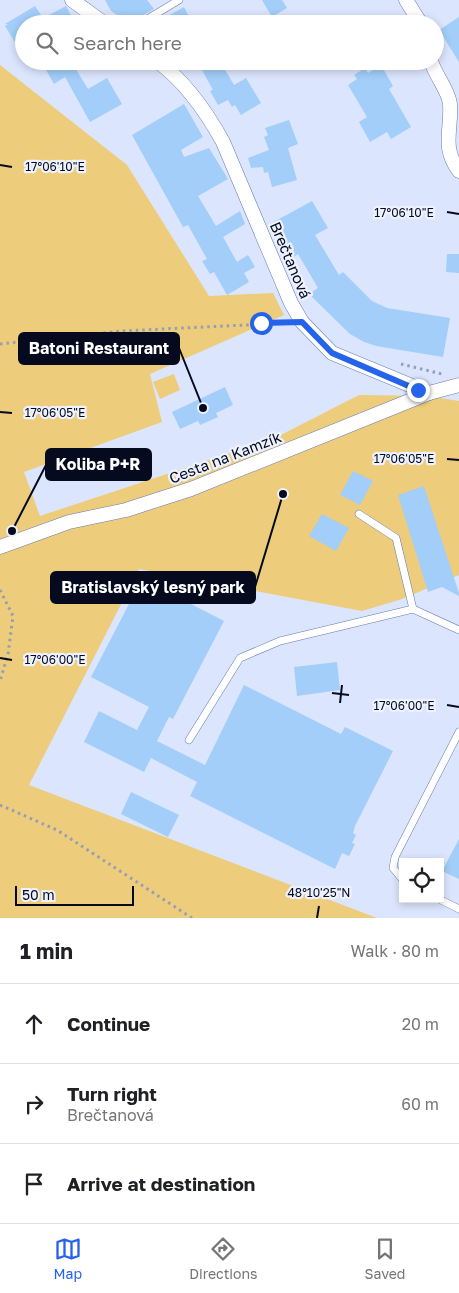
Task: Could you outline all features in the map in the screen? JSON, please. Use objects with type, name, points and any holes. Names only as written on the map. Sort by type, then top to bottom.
[{"type":"street","points":[[72,0],[93,15]]},
{"type":"street","points":[[406,0],[415,15]]},
{"type":"street","name":"Brečtanová","points":[[168,70],[195,98],[210,118],[223,142],[291,303],[302,322],[332,353],[430,393]]},
{"type":"street","points":[[435,70],[450,102],[448,148],[453,163],[459,171]]},
{"type":"street","points":[[430,393],[459,386]]},
{"type":"street","name":"Cesta na Kamzík","points":[[0,547],[69,522],[126,510],[191,489],[430,393]]},
{"type":"lane","points":[[154,15],[179,0]]},
{"type":"lane","points":[[359,514],[396,538],[413,609]]},
{"type":"lane","points":[[189,740],[240,658],[280,641],[413,609],[459,630]]},
{"type":"lane","points":[[399,875],[393,868],[395,856],[459,732]]},
{"type":"lane","points":[[444,902],[459,910]]},
{"type":"path","points":[[0,344],[122,331],[302,322]]},
{"type":"path","points":[[0,590],[13,616],[8,654],[0,681]]},
{"type":"path","points":[[0,805],[57,830],[192,918]]},
{"type":"shaded area","points":[[0,65],[127,165],[209,296],[273,293],[284,315],[150,374],[162,422],[24,472],[40,516],[273,439],[359,395],[428,396],[459,401],[459,575],[402,599],[362,611],[139,569],[29,785],[377,918],[0,918]]},
{"type":"shaded area","points":[[174,374],[180,390],[160,399],[153,382]]},
{"type":"building","points":[[105,0],[147,0],[154,9],[143,15],[117,15],[111,11]]},
{"type":"building","points":[[262,0],[282,0],[287,8],[275,15],[271,15]]},
{"type":"building","points":[[35,6],[41,15],[20,15]]},
{"type":"building","points":[[66,6],[71,15],[49,15]]},
{"type":"building","points":[[184,7],[188,15],[170,15]]},
{"type":"building","points":[[459,17],[459,62],[444,38],[444,27]]},
{"type":"building","points":[[15,18],[15,42],[5,26],[8,24],[5,24]]},
{"type":"building","points":[[46,70],[76,70],[88,89],[107,78],[122,104],[90,122],[65,77],[54,84]]},
{"type":"building","points":[[202,70],[225,70],[234,85],[246,78],[261,103],[241,115],[235,105],[232,107],[228,100],[218,105],[210,91],[213,90]]},
{"type":"building","points":[[362,70],[366,70],[368,73],[373,70],[384,70],[393,86],[389,89],[411,127],[391,139],[387,132],[370,142],[359,122],[367,117],[348,85],[357,79],[354,75]]},
{"type":"building","points":[[184,104],[203,137],[181,150],[184,157],[209,148],[228,179],[198,196],[216,226],[240,211],[245,224],[223,237],[237,262],[248,255],[255,267],[244,273],[249,282],[227,295],[214,272],[210,274],[202,261],[207,259],[188,225],[183,227],[132,135]]},
{"type":"building","points":[[289,120],[298,144],[288,148],[297,180],[272,187],[268,172],[264,173],[263,167],[251,168],[248,158],[269,150],[264,137],[268,135],[265,128]]},
{"type":"building","points":[[312,201],[328,228],[315,235],[339,275],[343,272],[372,301],[387,308],[450,318],[443,357],[376,346],[364,342],[350,334],[309,294],[318,288],[298,254],[289,260],[268,225]]},
{"type":"building","points":[[447,254],[459,254],[459,273],[446,272]]},
{"type":"building","points":[[225,387],[233,405],[216,413],[218,417],[200,425],[198,421],[180,429],[172,412]]},
{"type":"building","points":[[353,471],[373,481],[360,505],[340,495]]},
{"type":"building","points":[[424,486],[459,596],[442,587],[428,592],[398,495]]},
{"type":"building","points":[[322,514],[349,528],[336,551],[309,536]]},
{"type":"building","points":[[142,579],[224,621],[173,719],[169,717],[157,741],[205,765],[244,685],[341,734],[345,727],[393,751],[355,826],[353,833],[356,835],[352,843],[355,844],[349,856],[342,853],[335,869],[190,796],[197,782],[151,758],[144,772],[84,742],[99,711],[137,730],[149,707],[91,677]]},
{"type":"building","points":[[337,662],[340,690],[297,696],[294,667]]},
{"type":"building","points":[[131,792],[179,815],[168,837],[121,814]]},
{"type":"building","points":[[459,839],[459,879],[444,872],[444,867]]},
{"type":"place","name":"Batoni Restaurant","points":[[203,408]]},
{"type":"place","name":"Bratislavský lesný park","points":[[283,494]]},
{"type":"place","name":"Koliba P+R","points":[[12,531]]},
{"type":"route","points":[[261,323],[302,322],[332,353],[418,390]]}]
